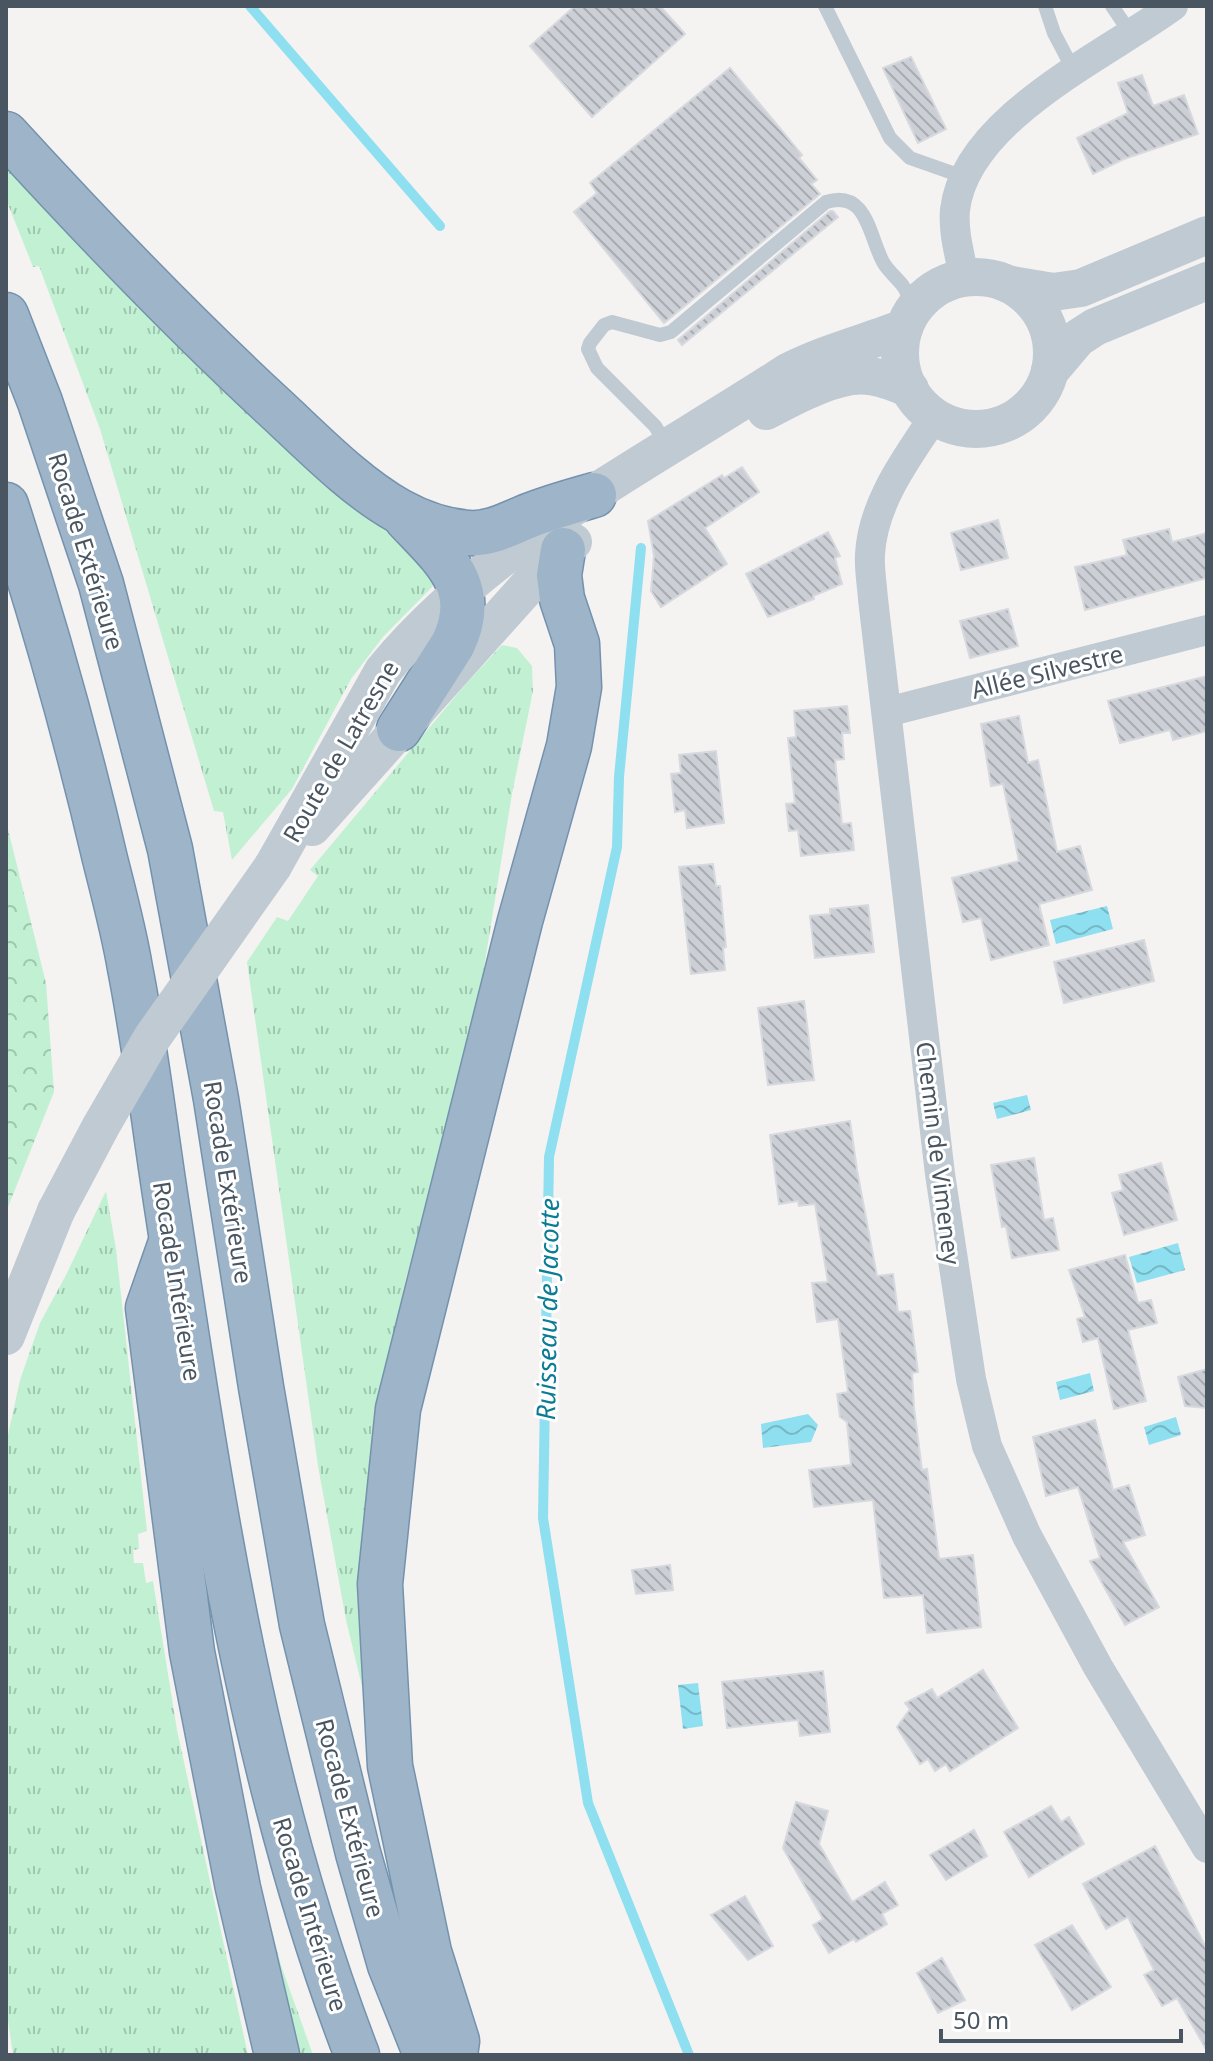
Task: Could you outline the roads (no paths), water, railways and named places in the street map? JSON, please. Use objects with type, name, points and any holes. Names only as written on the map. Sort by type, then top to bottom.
[{"type":"highway","points":[[6,134],[110,246],[218,355],[300,432],[372,493],[400,511],[433,525],[470,534],[506,526],[531,514],[594,495]]},
{"type":"highway","name":"Rocade Extérieure","points":[[6,315],[40,402],[101,584],[170,849],[216,1099],[302,1625],[358,1853],[390,1965],[426,2055]]},
{"type":"highway","name":"Rocade Intérieure","points":[[6,505],[80,751],[130,967],[238,1640],[294,1869],[327,1977],[357,2055]]},
{"type":"highway","points":[[399,729],[460,629],[465,602],[451,568],[400,511]]},
{"type":"highway","points":[[455,2055],[457,2041],[429,1952],[390,1766],[380,1584],[398,1409],[520,921],[569,746],[579,687],[577,644],[562,599],[559,575],[563,550]]},
{"type":"highway","points":[[172,1239],[148,1308],[192,1652],[238,1888],[277,2055]]},
{"type":"street","points":[[964,277],[955,212],[964,177],[977,155],[1006,123],[1074,72],[1173,6]]},
{"type":"street","points":[[1207,235],[1081,288],[1053,292],[1012,285],[989,277],[964,277],[944,283],[927,294],[909,318],[899,352],[903,376],[922,403],[957,427],[980,429],[1004,424],[1025,412],[1040,393],[1050,371],[1078,338],[1095,327],[1207,281]]},
{"type":"street","points":[[1012,285],[1032,300],[1046,321],[1052,346],[1050,371]]},
{"type":"street","name":"Route de Latresne","points":[[273,866],[383,671],[405,644],[461,590],[490,566],[594,495],[788,372],[818,356],[860,345],[909,318]]},
{"type":"street","name":"Route de Latresne","points":[[273,866],[336,803],[399,729],[563,550],[637,490],[757,416],[797,395],[851,377],[885,378],[922,403]]},
{"type":"street","name":"Chemin de Vimeney","points":[[922,403],[878,513],[870,554],[940,1174],[971,1379],[987,1446],[1027,1536],[1098,1667],[1207,1848]]},
{"type":"street","name":"Allée Silvestre","points":[[887,712],[1207,630]]},
{"type":"street","points":[[6,1336],[56,1211],[101,1126],[152,1038],[273,866]]},
{"type":"lane","points":[[825,6],[890,138],[910,158],[964,177]]},
{"type":"lane","points":[[1045,6],[1054,33],[1074,72]]},
{"type":"lane","points":[[1112,6],[1131,34]]},
{"type":"lane","points":[[668,448],[655,426],[597,368],[590,356],[590,343],[604,325],[612,322],[660,335],[671,332],[826,202],[838,198],[852,203],[864,213],[884,264],[906,289],[909,318]]},
{"type":"water","points":[[1107,906],[1113,929],[1056,944],[1050,920]]},
{"type":"water","points":[[1027,1095],[1031,1110],[997,1119],[993,1103]]},
{"type":"water","points":[[1178,1243],[1185,1270],[1137,1283],[1129,1257]]},
{"type":"water","points":[[1090,1373],[1094,1391],[1060,1400],[1056,1382]]},
{"type":"water","points":[[808,1414],[818,1425],[811,1442],[763,1448],[761,1424]]},
{"type":"water","points":[[1176,1417],[1181,1435],[1149,1445],[1144,1427]]},
{"type":"water","points":[[698,1683],[703,1726],[683,1729],[678,1685]]},
{"type":"waterway","name":"Ruisseau de Jacotte","points":[[250,6],[440,226]]},
{"type":"waterway","name":"Ruisseau de Jacotte","points":[[641,548],[619,777],[617,847],[549,1157],[543,1518],[588,1803],[689,2055]]}]
